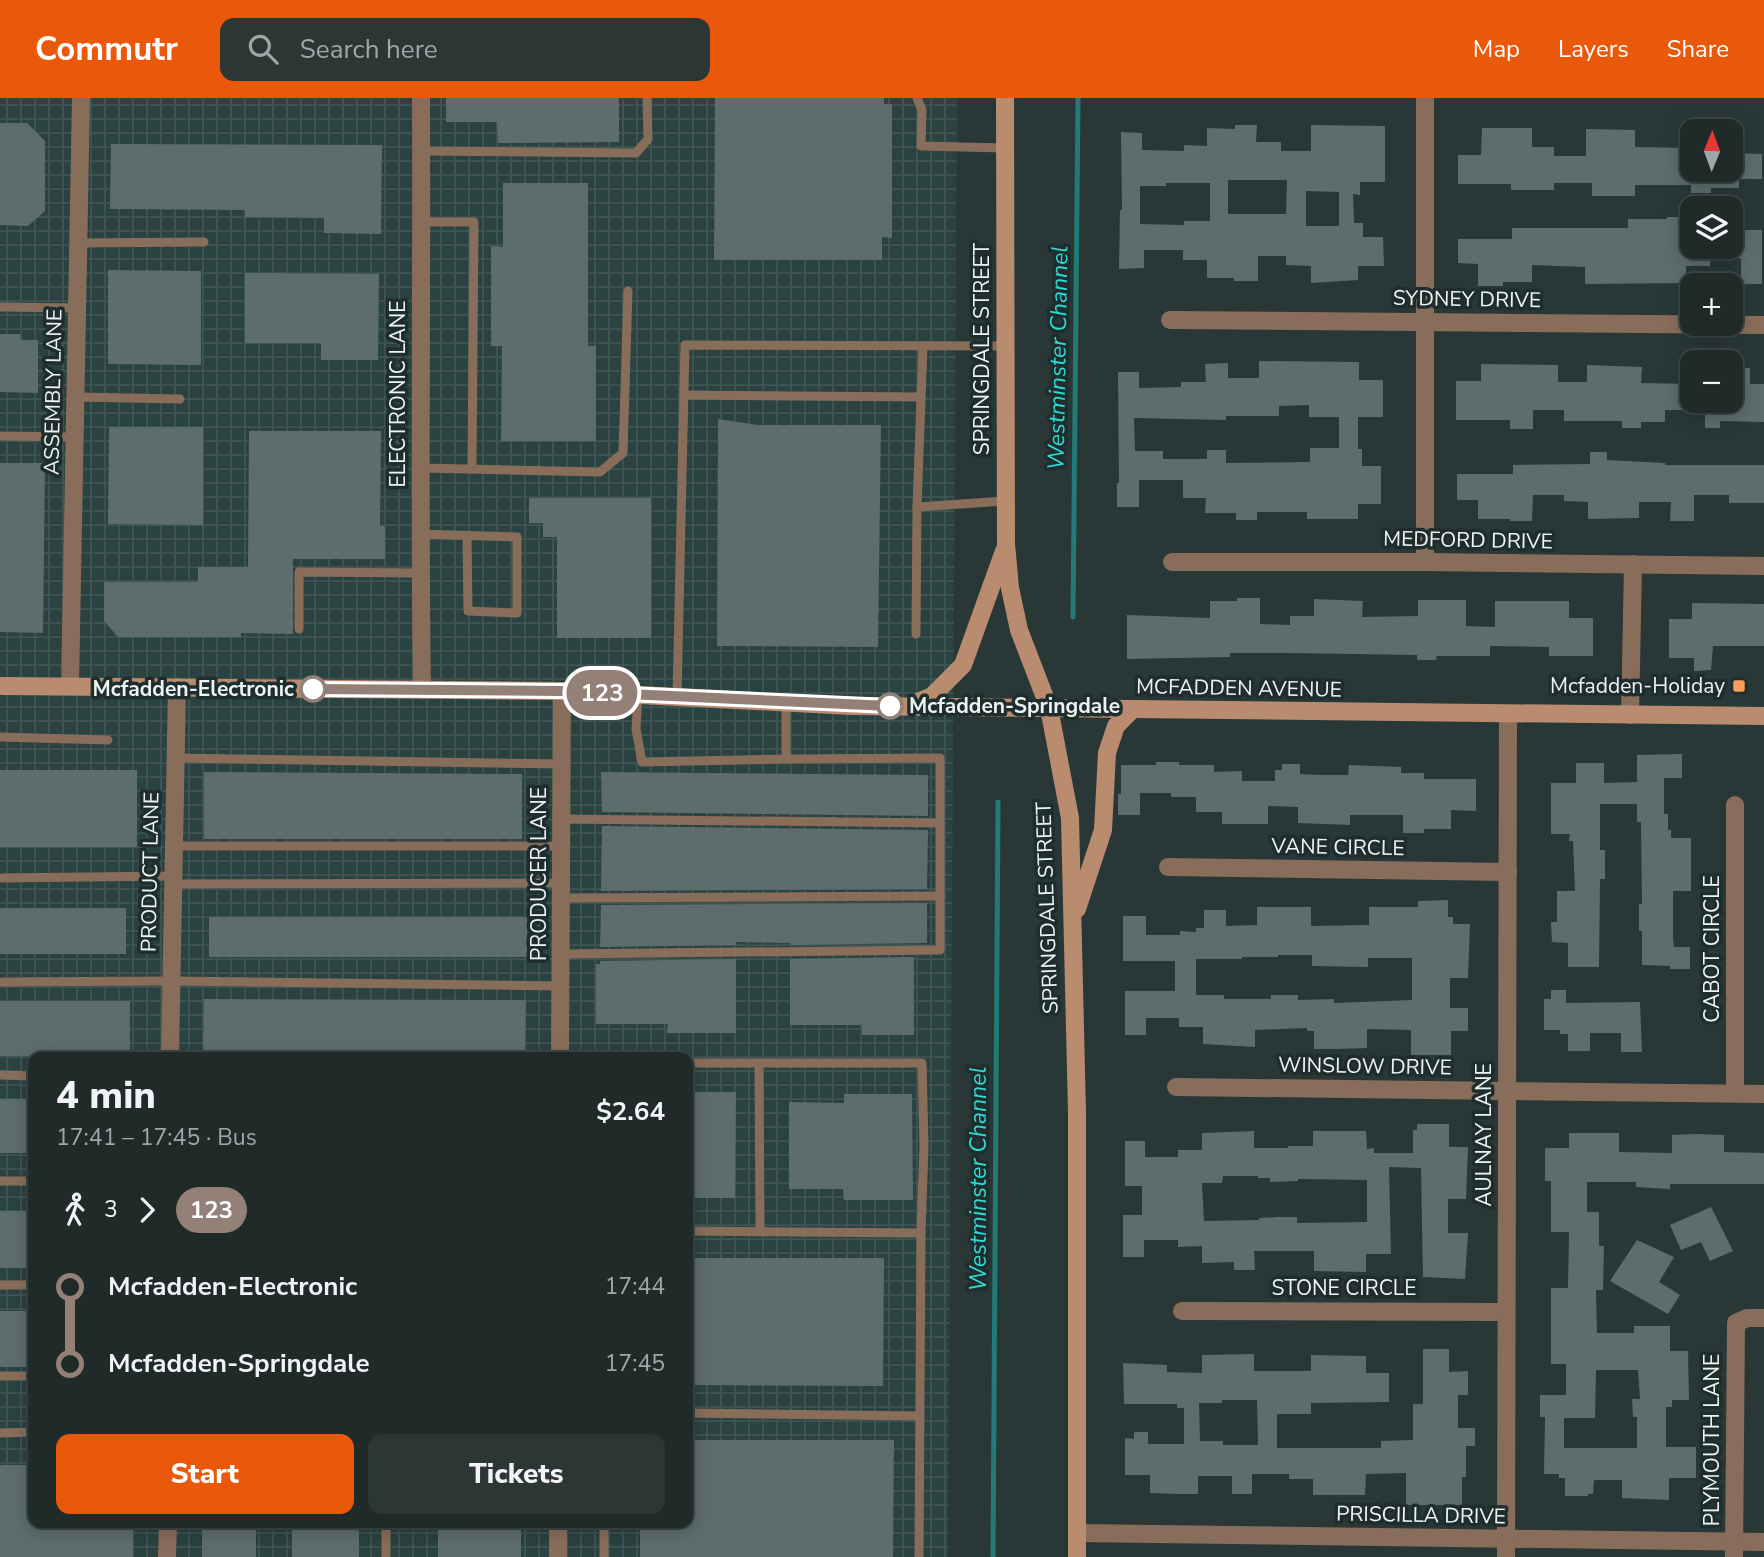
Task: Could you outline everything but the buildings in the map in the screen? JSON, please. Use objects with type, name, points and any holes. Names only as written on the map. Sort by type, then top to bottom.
[{"type":"main road","name":"SPRINGDALE STREET","points":[[1005,98],[1005,501],[1010,589],[1019,630],[1049,708],[1070,818],[1077,1113],[1077,1557]]},
{"type":"main road","points":[[909,706],[932,696],[963,665],[1006,544]]},
{"type":"main road","name":"MCFADDEN AVENUE","points":[[0,686],[562,691],[909,706],[1764,716]]},
{"type":"main road","points":[[1073,923],[1103,830],[1107,753],[1116,726],[1133,709]]},
{"type":"street","name":"ASSEMBLY LANE","points":[[70,686],[81,98]]},
{"type":"street","name":"ELECTRONIC LANE","points":[[421,98],[422,468],[419,534],[422,690]]},
{"type":"street","points":[[1425,562],[1426,98]]},
{"type":"street","name":"SYDNEY DRIVE","points":[[1170,320],[1764,325]]},
{"type":"street","name":"MEDFORD DRIVE","points":[[1172,562],[1764,566]]},
{"type":"street","points":[[1630,715],[1633,564]]},
{"type":"street","name":"PRODUCT LANE","points":[[170,1052],[177,688]]},
{"type":"street","name":"PRODUCER LANE","points":[[560,1052],[562,691]]},
{"type":"street","name":"AULNAY LANE","points":[[1506,1557],[1508,714]]},
{"type":"street","name":"CABOT CIRCLE","points":[[1735,805],[1735,1093]]},
{"type":"street","name":"VANE CIRCLE","points":[[1168,867],[1508,872]]},
{"type":"street","name":"WINSLOW DRIVE","points":[[1176,1087],[1764,1094]]},
{"type":"street","name":"STONE CIRCLE","points":[[1182,1311],[1506,1312]]},
{"type":"street","name":"PLYMOUTH LANE","points":[[1734,1549],[1736,1323],[1747,1318],[1764,1318]]},
{"type":"street","points":[[167,1557],[168,1528]]},
{"type":"street","points":[[558,1528],[558,1557]]},
{"type":"street","name":"PRISCILLA DRIVE","points":[[1077,1533],[1506,1538],[1734,1549],[1764,1542]]},
{"type":"lane","points":[[421,151],[636,153],[648,139],[648,98]]},
{"type":"lane","points":[[917,98],[922,110],[922,146],[1004,148]]},
{"type":"lane","points":[[422,222],[474,222],[472,469]]},
{"type":"lane","points":[[78,243],[204,242]]},
{"type":"lane","points":[[422,468],[600,471],[623,453],[628,291]]},
{"type":"lane","points":[[0,307],[77,308]]},
{"type":"lane","points":[[677,696],[685,345],[1004,346]]},
{"type":"lane","points":[[916,634],[923,346]]},
{"type":"lane","points":[[684,395],[921,397]]},
{"type":"lane","points":[[75,397],[180,399]]},
{"type":"lane","points":[[0,436],[75,437]]},
{"type":"lane","points":[[917,507],[1005,501]]},
{"type":"lane","points":[[419,534],[517,537],[517,613],[468,611],[467,536]]},
{"type":"lane","points":[[299,629],[299,572],[420,573]]},
{"type":"lane","points":[[561,954],[940,950],[940,758],[642,762],[636,729],[638,694]]},
{"type":"lane","points":[[786,702],[786,759]]},
{"type":"lane","points":[[0,737],[108,740]]},
{"type":"lane","points":[[176,758],[562,764]]},
{"type":"lane","points":[[562,819],[940,823]]},
{"type":"lane","points":[[174,846],[562,846]]},
{"type":"lane","points":[[0,878],[940,896]]},
{"type":"lane","points":[[0,982],[170,981],[561,986]]},
{"type":"lane","points":[[693,1063],[922,1063],[924,1146],[919,1557]]},
{"type":"lane","points":[[759,1063],[760,1231]]},
{"type":"lane","points":[[0,1075],[28,1076]]},
{"type":"lane","points":[[0,1181],[28,1181]]},
{"type":"lane","points":[[693,1231],[921,1233]]},
{"type":"lane","points":[[0,1285],[28,1285]]},
{"type":"lane","points":[[0,1376],[28,1376]]},
{"type":"lane","points":[[693,1413],[920,1416]]},
{"type":"lane","points":[[0,1433],[28,1432]]},
{"type":"lane","points":[[386,1528],[386,1557]]},
{"type":"lane","points":[[604,1528],[604,1557]]},
{"type":"shaded area","points":[[0,98],[957,98],[948,1557],[0,1557]]},
{"type":"waterway","name":"Westminster Channel","points":[[1073,617],[1078,98]]},
{"type":"waterway","name":"Westminster Channel","points":[[993,1557],[998,802]]},
{"type":"bus line","name":"123","points":[[313,689],[562,691],[890,706]]},
{"type":"place","name":"Mcfadden-Holiday","points":[[1739,686]]},
{"type":"place","name":"Mcfadden-Electronic","points":[[313,689]]},
{"type":"place","name":"Mcfadden-Springdale","points":[[890,706]]}]
